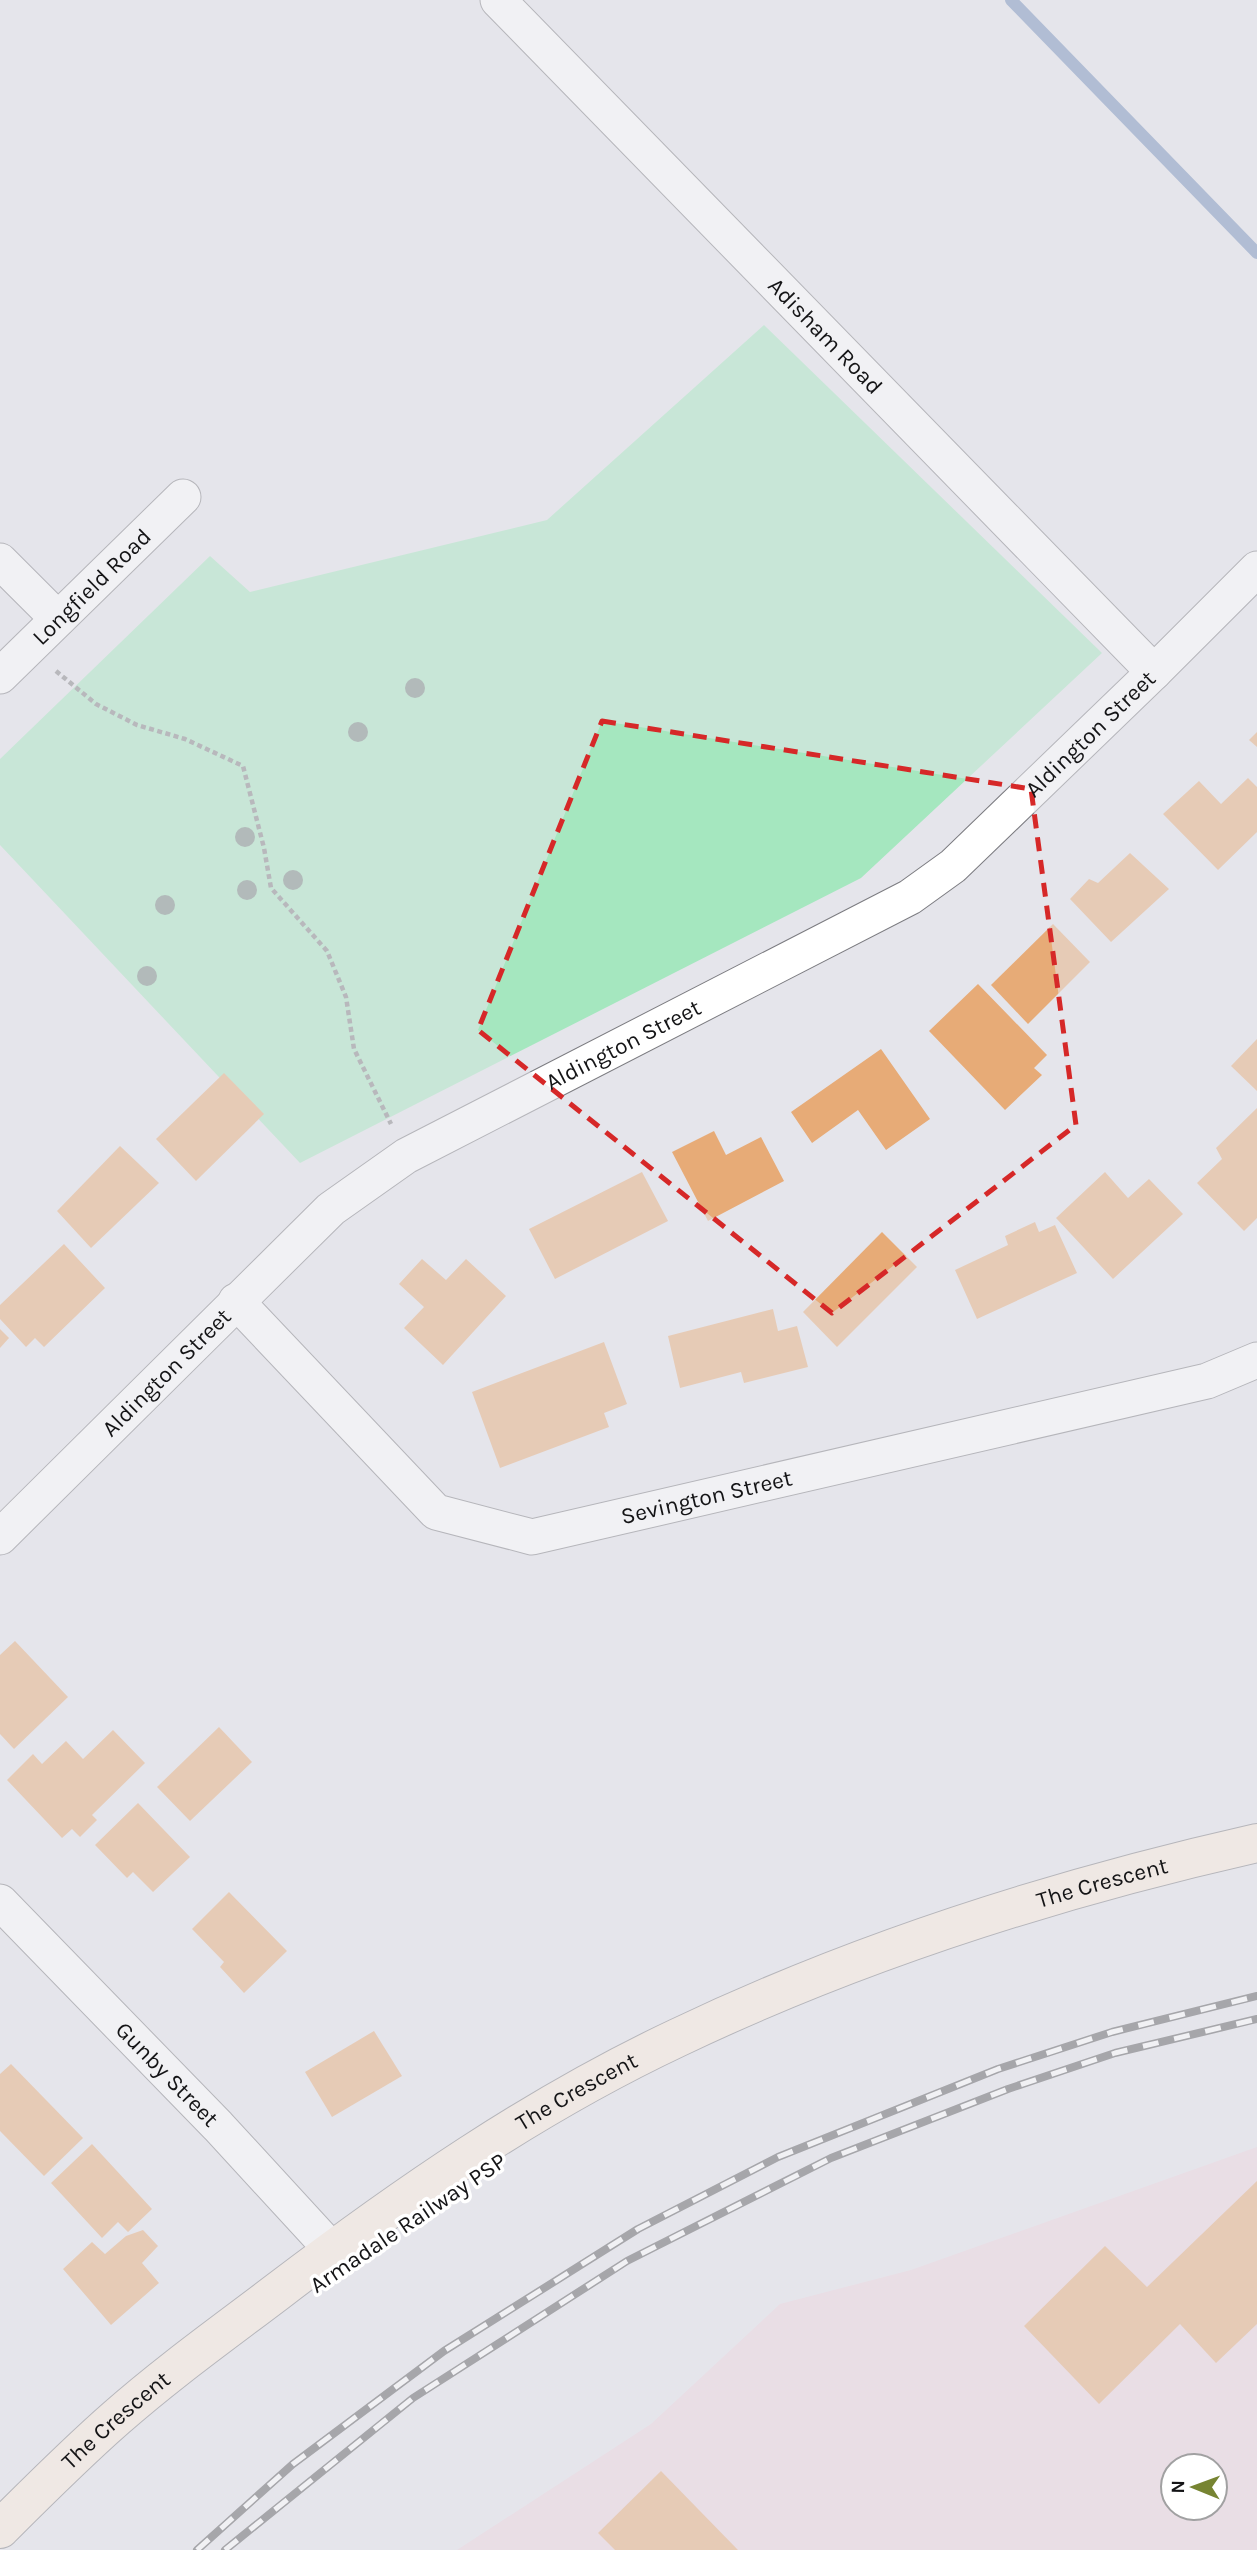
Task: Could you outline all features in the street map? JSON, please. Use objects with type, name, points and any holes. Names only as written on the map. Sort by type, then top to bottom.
[{"type":"main road","name":"The Crescent","points":[[0,2529],[116,2418],[332,2250],[528,2117],[679,2036],[815,1977],[947,1929],[1099,1883],[1257,1843]]},
{"type":"street","name":"Adisham Road","points":[[498,0],[1154,673]]},
{"type":"street","name":"Longfield Road","points":[[0,676],[183,497]]},
{"type":"street","points":[[0,561],[58,619]]},
{"type":"street","name":"Aldington Street","points":[[0,1536],[331,1209],[406,1156],[910,897],[953,866],[1154,673],[1257,569]]},
{"type":"street","name":"Sevington Street","points":[[236,1301],[436,1511],[532,1537],[1207,1381],[1257,1360]]},
{"type":"street","name":"Gunby Street","points":[[0,1902],[218,2126],[332,2250]]},
{"type":"path","points":[[29,647],[96,704],[137,725],[185,739],[243,766],[264,848],[271,888],[327,951],[346,997],[354,1049],[406,1156]]},
{"type":"highlighted area","points":[[602,721],[1031,789],[1076,1125],[832,1313],[478,1030]]},
{"type":"shaded area","points":[[1257,2147],[1257,2550],[457,2550],[651,2424],[780,2304],[911,2270]]},
{"type":"green space","points":[[764,325],[1102,653],[861,878],[300,1163],[0,845],[0,759],[210,556],[250,592],[547,520]]},
{"type":"building","points":[[1257,732],[1257,747],[1249,740]]},
{"type":"building","points":[[1248,778],[1257,787],[1257,832],[1218,870],[1163,814],[1199,781],[1221,804]]},
{"type":"building","points":[[1130,853],[1169,889],[1111,942],[1070,899],[1089,879],[1098,883]]},
{"type":"building","points":[[1053,924],[1090,962],[1028,1024],[991,985]]},
{"type":"building","points":[[978,984],[1047,1055],[1034,1068],[1042,1075],[1005,1110],[929,1031]]},
{"type":"building","points":[[1257,1039],[1257,1091],[1231,1066]]},
{"type":"building","points":[[881,1049],[930,1119],[886,1150],[858,1110],[812,1143],[791,1112]]},
{"type":"building","points":[[224,1073],[264,1114],[196,1181],[156,1139]]},
{"type":"building","points":[[1257,1108],[1257,1218],[1244,1231],[1197,1183],[1222,1159],[1216,1148]]},
{"type":"building","points":[[714,1131],[726,1155],[761,1137],[784,1181],[708,1221],[672,1152]]},
{"type":"building","points":[[120,1146],[159,1183],[91,1248],[57,1211]]},
{"type":"building","points":[[642,1172],[668,1221],[555,1279],[529,1229]]},
{"type":"building","points":[[1105,1172],[1128,1198],[1149,1179],[1183,1214],[1113,1279],[1056,1218]]},
{"type":"building","points":[[1035,1222],[1039,1232],[1055,1225],[1077,1273],[977,1319],[955,1270],[1008,1245],[1005,1236]]},
{"type":"building","points":[[882,1232],[917,1267],[837,1347],[803,1312]]},
{"type":"building","points":[[64,1244],[105,1288],[44,1347],[35,1338],[26,1347],[0,1319],[0,1305]]},
{"type":"building","points":[[422,1259],[446,1280],[466,1259],[506,1296],[443,1365],[404,1328],[424,1307],[399,1284]]},
{"type":"building","points":[[773,1309],[778,1331],[797,1326],[808,1367],[744,1383],[741,1372],[680,1388],[668,1336]]},
{"type":"building","points":[[0,1329],[9,1338],[0,1348]]},
{"type":"building","points":[[604,1342],[627,1404],[604,1413],[609,1427],[500,1468],[472,1392]]},
{"type":"building","points":[[15,1641],[68,1697],[14,1749],[0,1734],[0,1655]]},
{"type":"building","points":[[219,1727],[252,1762],[190,1821],[157,1787]]},
{"type":"building","points":[[113,1730],[145,1763],[92,1815],[97,1820],[80,1837],[72,1829],[62,1838],[7,1780],[33,1754],[42,1764],[66,1741],[83,1759]]},
{"type":"building","points":[[138,1803],[190,1857],[153,1892],[133,1872],[127,1878],[95,1845]]},
{"type":"building","points":[[229,1892],[287,1951],[244,1993],[220,1967],[224,1962],[192,1929]]},
{"type":"building","points":[[374,2031],[402,2076],[332,2117],[305,2072]]},
{"type":"building","points":[[11,2064],[83,2138],[44,2176],[0,2131],[0,2074]]},
{"type":"building","points":[[92,2144],[152,2209],[128,2232],[118,2222],[102,2238],[51,2183]]},
{"type":"building","points":[[1257,2181],[1257,2324],[1216,2363],[1180,2324],[1099,2404],[1024,2326],[1105,2246],[1147,2287]]},
{"type":"building","points":[[143,2230],[158,2246],[142,2263],[159,2283],[111,2325],[63,2269],[92,2242],[105,2254],[126,2236]]},
{"type":"building","points":[[661,2471],[738,2550],[615,2550],[598,2533]]},
{"type":"waterway","points":[[1011,0],[1257,253]]},
{"type":"railway","points":[[197,2550],[293,2464],[444,2351],[638,2229],[778,2157],[998,2069],[1112,2032],[1257,1996]]},
{"type":"railway","points":[[225,2550],[413,2398],[627,2261],[831,2158],[1008,2089],[1115,2053],[1257,2019]]}]
